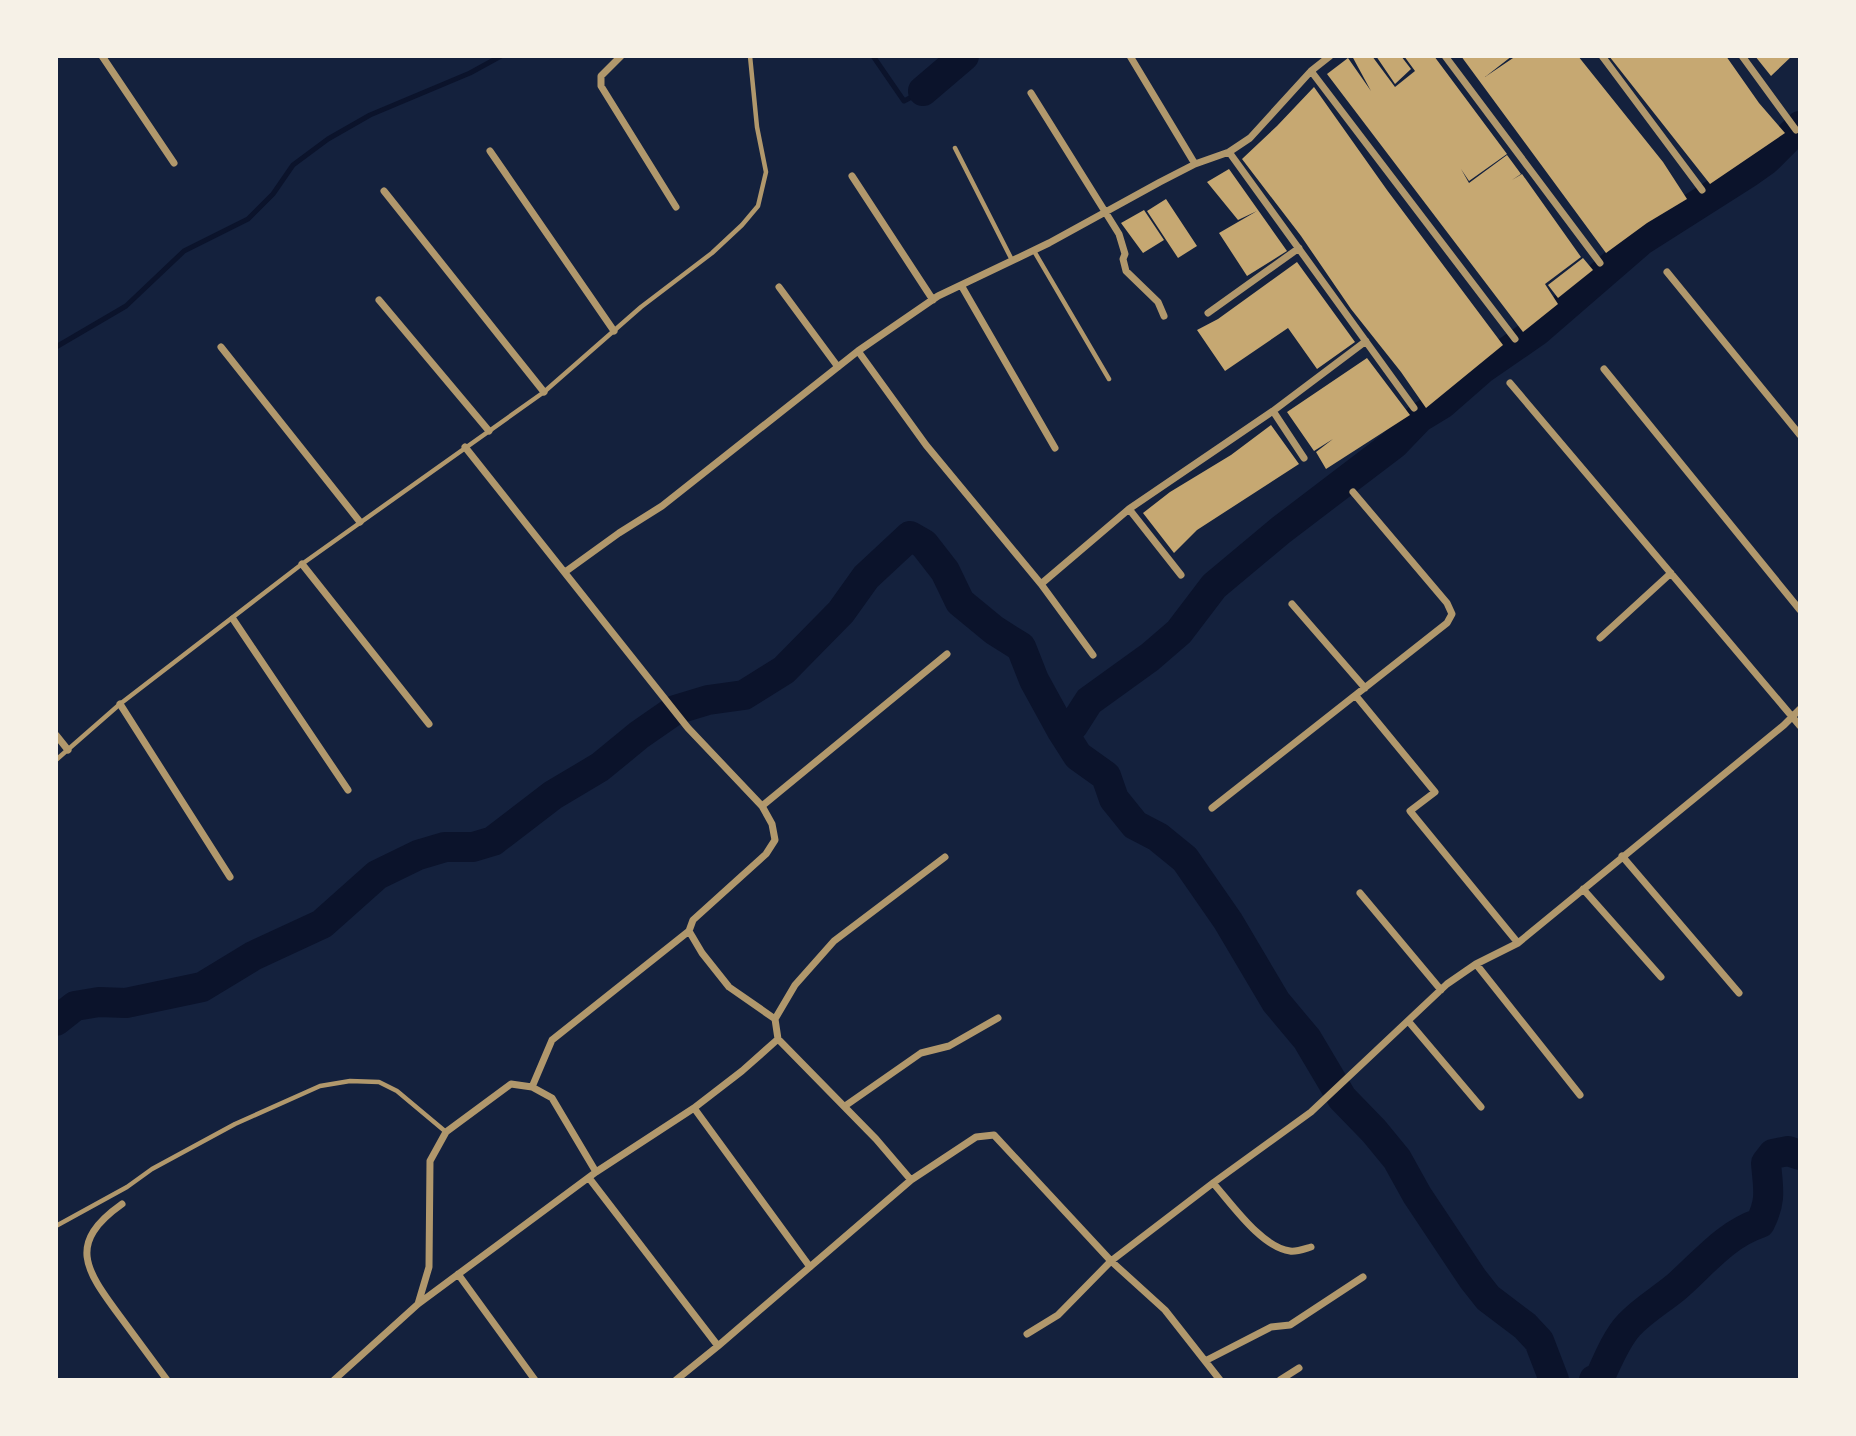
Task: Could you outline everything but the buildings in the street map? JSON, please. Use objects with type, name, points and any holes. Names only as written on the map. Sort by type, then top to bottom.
[{"type":"street","points":[[102,56],[174,163]]},
{"type":"street","points":[[621,56],[601,76],[601,86],[676,207]]},
{"type":"street","points":[[1129,56],[1195,164]]},
{"type":"street","points":[[565,572],[662,506],[858,351],[933,300],[1034,251],[1195,164],[1229,152],[1250,138],[1311,71],[1331,56]]},
{"type":"street","points":[[1445,56],[1600,263]]},
{"type":"street","points":[[1602,56],[1702,190]]},
{"type":"street","points":[[1742,56],[1796,130]]},
{"type":"street","points":[[1311,71],[1515,339]]},
{"type":"street","points":[[1031,93],[1119,234],[1125,254],[1123,259],[1126,271],[1158,302],[1164,316]]},
{"type":"street","points":[[490,151],[614,331]]},
{"type":"street","points":[[1229,152],[1414,408]]},
{"type":"street","points":[[852,176],[933,300]]},
{"type":"street","points":[[384,191],[544,392]]},
{"type":"street","points":[[1208,313],[1299,248]]},
{"type":"street","points":[[1667,272],[1800,435]]},
{"type":"street","points":[[961,285],[1055,448]]},
{"type":"street","points":[[779,287],[838,367]]},
{"type":"street","points":[[379,300],[489,431]]},
{"type":"street","points":[[1041,584],[1129,509],[1273,411],[1366,341]]},
{"type":"street","points":[[221,347],[360,522]]},
{"type":"street","points":[[858,351],[926,445],[1041,584],[1093,655]]},
{"type":"street","points":[[1604,369],[1800,610]]},
{"type":"street","points":[[1510,383],[1800,726]]},
{"type":"street","points":[[1273,411],[1304,458]]},
{"type":"street","points":[[464,447],[688,728],[762,806],[772,824],[775,840],[766,854],[694,920],[689,931],[552,1040],[532,1087]]},
{"type":"street","points":[[1212,808],[1447,623],[1452,614],[1447,603],[1353,492]]},
{"type":"street","points":[[1129,509],[1181,575]]},
{"type":"street","points":[[302,564],[429,724]]},
{"type":"street","points":[[1600,638],[1671,573]]},
{"type":"street","points":[[1292,604],[1365,688]]},
{"type":"street","points":[[233,619],[348,790]]},
{"type":"street","points":[[762,806],[947,654]]},
{"type":"street","points":[[1356,696],[1436,792],[1410,811],[1518,943]]},
{"type":"street","points":[[120,704],[230,877]]},
{"type":"street","points":[[1027,1334],[1058,1315],[1111,1261],[1311,1112],[1441,990],[1476,964],[1518,943],[1800,709]]},
{"type":"street","points":[[56,735],[68,750]]},
{"type":"street","points":[[1622,856],[1739,993]]},
{"type":"street","points":[[911,1180],[845,1106],[778,1039],[775,1019],[795,985],[834,941],[945,857]]},
{"type":"street","points":[[1583,888],[1661,977]]},
{"type":"street","points":[[1360,893],[1441,990]]},
{"type":"street","points":[[689,931],[702,953],[729,987],[775,1019]]},
{"type":"street","points":[[1476,964],[1580,1095]]},
{"type":"street","points":[[845,1106],[921,1053],[949,1045],[998,1018]]},
{"type":"street","points":[[1409,1022],[1481,1107]]},
{"type":"street","points":[[334,1380],[418,1304],[596,1172],[694,1108],[778,1039]]},
{"type":"street","points":[[418,1304],[429,1267],[430,1161],[446,1132],[511,1084],[532,1087],[552,1098],[596,1172]]},
{"type":"street","points":[[694,1108],[810,1267]]},
{"type":"street","points":[[676,1380],[911,1180],[976,1137],[994,1135],[1111,1261],[1166,1310],[1220,1380]]},
{"type":"street","points":[[589,1178],[718,1346]]},
{"type":"street","points":[[1213,1183],[1262,1237],[1275,1247],[1292,1252],[1311,1247]]},
{"type":"street","points":[[122,1204],[102,1218],[92,1232],[86,1251],[88,1268],[103,1293],[167,1380]]},
{"type":"street","points":[[458,1274],[535,1380]]},
{"type":"street","points":[[1205,1361],[1271,1327],[1290,1325],[1363,1277]]},
{"type":"street","points":[[1280,1380],[1299,1368]]},
{"type":"lane","points":[[56,760],[120,704],[302,564],[544,392],[742,225],[758,206],[766,172],[757,127],[750,56]]},
{"type":"lane","points":[[956,148],[1012,260]]},
{"type":"lane","points":[[1034,251],[1109,379]]},
{"type":"lane","points":[[56,1226],[235,1124],[320,1086],[350,1081],[379,1082],[397,1091],[446,1132]]},
{"type":"waterway","points":[[56,347],[126,306],[184,251],[248,219],[273,194],[293,165],[328,139],[370,115],[470,73],[501,56]]},
{"type":"waterway","points":[[873,56],[904,101],[923,91]]},
{"type":"waterway","points":[[923,91],[964,56]]},
{"type":"waterway","points":[[56,1021],[75,1006],[99,1002],[126,1003],[202,987],[253,956],[322,924],[377,875],[418,855],[445,847],[473,847],[493,841],[553,795],[600,767],[675,710],[708,700],[744,695],[784,670],[841,612],[866,577],[910,536],[924,544],[945,571],[960,602],[994,630],[1021,647],[1034,680],[1062,731],[1073,726],[1089,701],[1150,657],[1179,632],[1214,586],[1281,530],[1394,444],[1419,418],[1442,404],[1482,369],[1537,331],[1642,240],[1766,160],[1800,126]]},
{"type":"waterway","points":[[1062,731],[1078,756],[1106,776],[1114,799],[1135,825],[1158,837],[1185,859],[1228,921],[1276,1002],[1307,1039],[1342,1098],[1397,1159],[1417,1195],[1473,1279],[1488,1298],[1525,1326],[1539,1341],[1554,1380]]},
{"type":"waterway","points":[[1594,1380],[1600,1377],[1616,1343],[1634,1320],[1675,1288],[1724,1243],[1760,1223],[1768,1200],[1766,1163],[1773,1154],[1788,1151],[1800,1155]]}]
